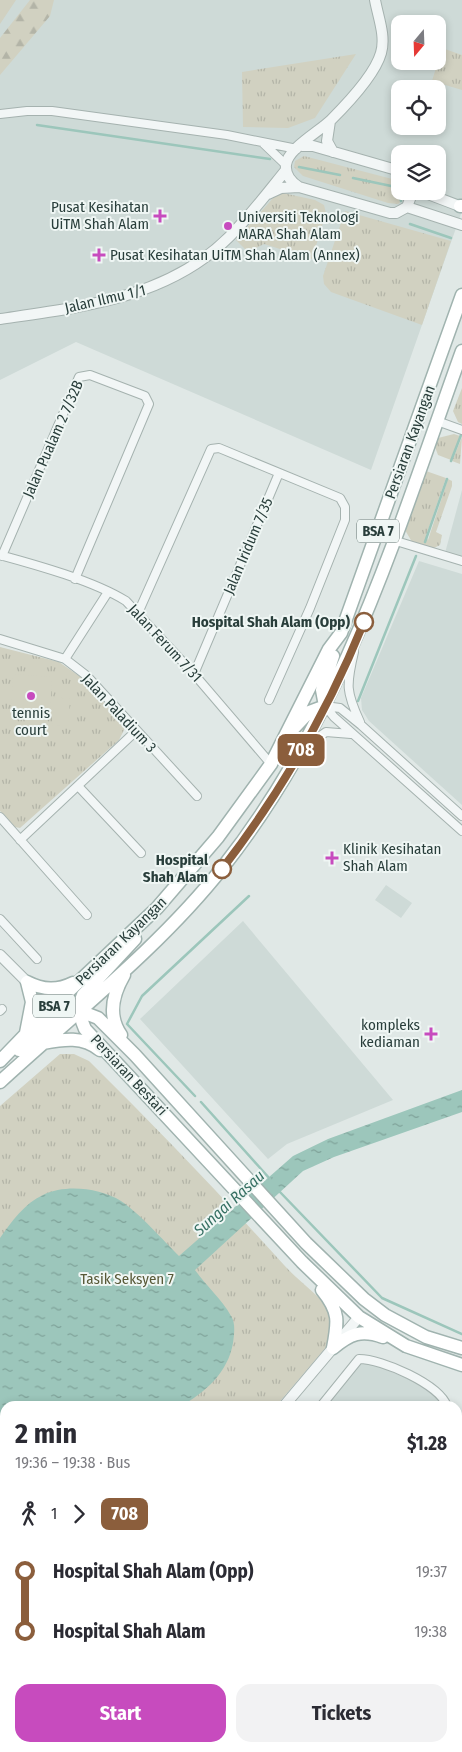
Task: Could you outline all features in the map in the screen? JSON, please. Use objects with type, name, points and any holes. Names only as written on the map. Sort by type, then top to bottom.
[{"type":"main road","name":"Persiaran Kayangan","points":[[0,1062],[26,1033],[82,978],[157,908],[218,836],[271,764],[284,742],[328,649],[341,633],[462,295]]},
{"type":"main road","name":"Persiaran Kayangan","points":[[0,1082],[129,966],[222,869],[254,826],[296,760],[325,706],[357,638],[396,541],[462,351]]},
{"type":"main road","points":[[284,742],[309,712],[325,706],[322,690],[323,681],[341,633]]},
{"type":"main road","points":[[0,1062],[16,1054],[61,1013],[80,1011],[80,1002],[83,994],[129,948],[157,908]]},
{"type":"main road","points":[[129,966],[117,987],[112,1011],[118,1031],[135,1055]]},
{"type":"main road","points":[[27,982],[47,990],[61,988],[82,978]]},
{"type":"main road","points":[[26,1033],[32,1002],[27,982]]},
{"type":"main road","name":"Persiaran Bestari","points":[[80,1011],[98,1018],[135,1055],[306,1243],[364,1299],[385,1315],[426,1337],[462,1348]]},
{"type":"main road","name":"Persiaran Bestari","points":[[80,1011],[86,1029],[302,1262],[358,1317],[406,1346],[462,1365]]},
{"type":"main road","points":[[42,1043],[64,1039],[79,1040],[94,1045],[139,1086]]},
{"type":"main road","points":[[306,1243],[320,1266],[351,1298],[358,1308],[358,1317]]},
{"type":"main road","points":[[302,1262],[331,1301],[337,1313],[333,1348]]},
{"type":"main road","points":[[333,1348],[347,1336],[360,1332],[374,1334],[406,1346]]},
{"type":"street","name":"Jalan Ilmu 1/1","points":[[0,319],[108,301],[162,284],[191,268],[212,253],[234,232],[265,195],[286,168],[292,153],[330,121],[370,74],[381,55],[383,43],[374,0]]},
{"type":"street","points":[[0,114],[52,111],[299,147],[307,145],[391,168]]},
{"type":"street","points":[[330,121],[327,140],[333,152]]},
{"type":"street","points":[[259,140],[268,145],[286,168],[291,182],[299,187],[390,213],[396,213],[407,207],[410,200]]},
{"type":"street","points":[[265,195],[282,188],[299,187]]},
{"type":"street","points":[[445,200],[461,206]]},
{"type":"street","points":[[407,207],[462,225]]},
{"type":"street","name":"Jalan Pualam 2 7/32B","points":[[1,555],[79,377],[90,375],[145,396],[149,404],[75,579]]},
{"type":"street","points":[[437,421],[462,430]]},
{"type":"street","points":[[138,613],[208,452],[219,448],[340,498],[345,507],[345,520],[310,608],[269,700]]},
{"type":"street","name":"Jalan Iridum 7/35","points":[[194,674],[279,472]]},
{"type":"street","points":[[396,541],[462,561]]},
{"type":"street","name":"Jalan Ferum 7/31","points":[[1,555],[75,579],[108,592],[126,602],[194,674],[271,764]]},
{"type":"street","points":[[66,659],[108,592]]},
{"type":"street","points":[[357,638],[347,684],[349,698],[362,725]]},
{"type":"street","name":"Jalan Paladium 3","points":[[0,639],[66,659],[87,676],[136,732],[197,796]]},
{"type":"street","points":[[325,706],[340,708],[362,725],[462,816]]},
{"type":"street","points":[[325,706],[334,718],[462,831]]},
{"type":"street","points":[[20,840],[136,732]]},
{"type":"street","points":[[296,760],[310,742],[326,732],[353,735]]},
{"type":"street","points":[[78,786],[141,853]]},
{"type":"street","points":[[0,817],[86,915]]},
{"type":"street","points":[[0,919],[37,959]]},
{"type":"street","points":[[0,955],[27,982]]},
{"type":"street","points":[[288,1401],[358,1317]]},
{"type":"street","points":[[325,1401],[359,1359],[371,1359],[420,1381],[435,1390],[445,1401]]},
{"type":"shaded area","name":"Universiti Teknologi MARA Shah Alam","points":[[0,0],[462,0],[462,211],[371,470],[76,342],[0,380]]},
{"type":"shaded area","points":[[462,490],[462,558],[445,553]]},
{"type":"shaded area","points":[[419,561],[462,574],[462,805],[369,721],[362,710],[361,698]]},
{"type":"shaded area","points":[[386,885],[412,903],[401,918],[375,900]]},
{"type":"shaded area","points":[[243,921],[393,1100],[287,1144],[268,1159],[140,1019]]},
{"type":"shaded area","points":[[360,1362],[369,1362],[417,1383],[433,1392],[441,1401],[330,1401]]},
{"type":"green space","points":[[0,0],[16,0],[0,24]]},
{"type":"green space","points":[[30,0],[54,0],[50,16],[0,75],[0,38]]},
{"type":"green space","points":[[446,49],[462,55],[462,90],[446,85],[446,80],[432,80],[435,70],[446,70]]},
{"type":"green space","points":[[356,54],[315,118],[288,128],[243,127],[242,72]]},
{"type":"green space","points":[[304,156],[391,179],[391,200],[403,200],[398,204],[388,203],[303,176],[294,167],[295,161]]},
{"type":"green space","points":[[283,193],[315,200],[324,205],[326,213],[312,259],[264,244],[248,252],[236,240],[274,197]]},
{"type":"green space","points":[[345,211],[451,241],[422,325],[331,292],[324,284],[323,276]]},
{"type":"green space","points":[[462,388],[462,424],[458,422],[453,411]]},
{"type":"green space","points":[[454,434],[460,436],[451,460],[438,455],[435,447],[438,438]]},
{"type":"green space","points":[[462,437],[460,464],[452,461]]},
{"type":"green space","points":[[426,471],[446,478],[426,536],[428,540],[448,479],[452,481],[436,532],[442,535],[440,545],[432,549],[412,542],[405,530]]},
{"type":"green space","points":[[0,647],[59,662],[85,680],[125,728],[119,740],[20,828],[15,827],[0,811]]},
{"type":"green space","name":"tennis court","points":[[13,674],[52,677],[50,719],[11,716]]},
{"type":"green space","points":[[54,697],[70,699],[68,726],[52,725]]},
{"type":"green space","name":"Tasik Seksyen 7","points":[[60,1054],[74,1054],[89,1061],[188,1162],[290,1272],[317,1296],[334,1317],[328,1345],[280,1401],[0,1401],[0,1106]]},
{"type":"water","name":"Tasik Seksyen 7","points":[[462,1090],[462,1112],[334,1157],[303,1171],[195,1270],[219,1298],[234,1322],[233,1343],[226,1363],[221,1372],[199,1394],[188,1401],[0,1401],[0,1238],[14,1219],[36,1198],[62,1189],[93,1190],[103,1193],[128,1206],[179,1256],[293,1156],[328,1139]]},
{"type":"waterway","points":[[37,125],[270,159]]},
{"type":"waterway","points":[[299,167],[340,175]]},
{"type":"waterway","points":[[353,178],[396,187],[401,201]]},
{"type":"waterway","points":[[410,224],[451,238]]},
{"type":"waterway","points":[[451,461],[461,435]]},
{"type":"waterway","points":[[425,542],[447,479]]},
{"type":"waterway","points":[[358,701],[416,556]]},
{"type":"waterway","points":[[195,1096],[127,1024],[142,996],[249,896]]},
{"type":"waterway","name":"Sungai Rasau","points":[[201,1102],[270,1179]]},
{"type":"waterway","points":[[279,1191],[382,1298],[462,1334]]},
{"type":"bus line","name":"708","points":[[222,869],[283,783],[338,681],[364,622]]},
{"type":"place","name":"Pusat Kesihatan UiTM Shah Alam","points":[[160,216]]},
{"type":"place","name":"Universiti Teknologi MARA Shah Alam","points":[[228,226]]},
{"type":"place","name":"Pusat Kesihatan UiTM Shah Alam (Annex)","points":[[99,255]]},
{"type":"place","name":"Hospital Shah Alam (Opp)","points":[[364,622]]},
{"type":"place","name":"tennis court","points":[[31,696]]},
{"type":"place","name":"Klinik Kesihatan Shah Alam","points":[[332,858]]},
{"type":"place","name":"Hospital Shah Alam","points":[[222,869]]},
{"type":"place","name":"kompleks kediaman","points":[[431,1034]]}]
